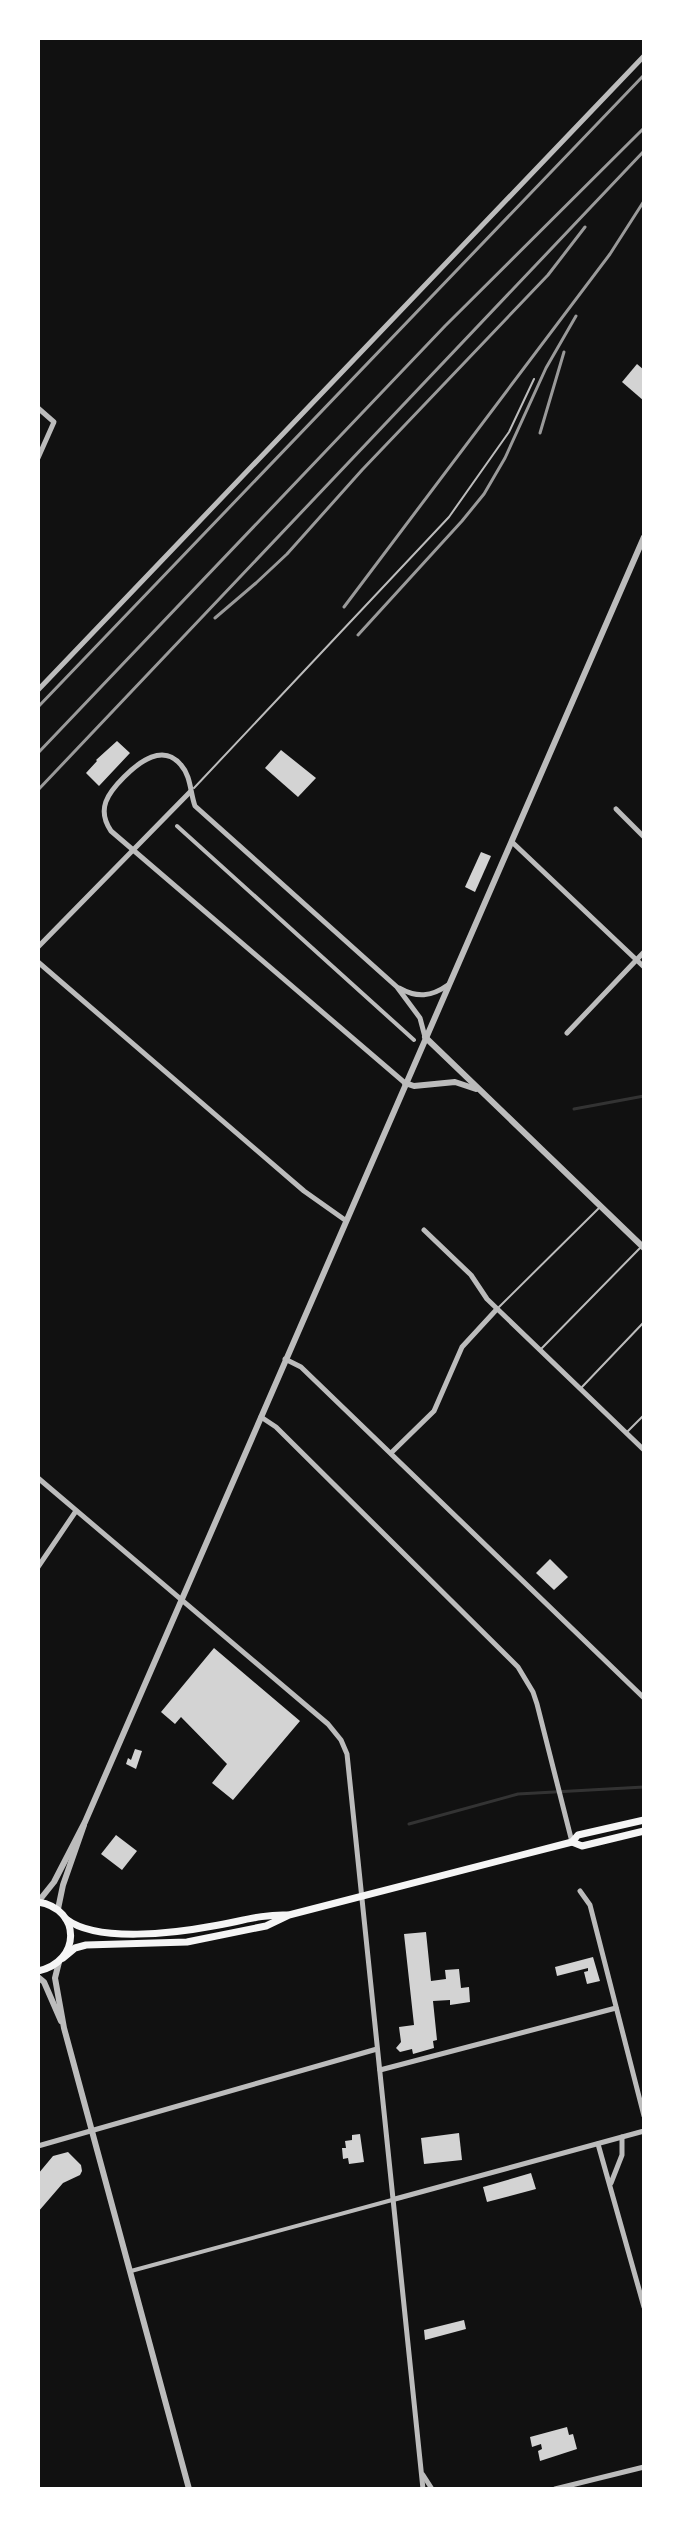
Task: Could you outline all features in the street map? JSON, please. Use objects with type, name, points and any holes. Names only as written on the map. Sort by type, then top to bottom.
[{"type":"main road","points":[[38,1974],[75,1948],[86,1945],[162,1944],[212,1938],[266,1926],[289,1915],[572,1842],[578,1835],[644,1820]]},
{"type":"main road","points":[[572,1842],[582,1846],[644,1831]]},
{"type":"main road","points":[[38,1902],[58,1909],[66,1919],[81,1928],[142,1933],[289,1915]]},
{"type":"main road","points":[[61,1960],[71,1937],[66,1919]]},
{"type":"street","points":[[38,690],[644,56]]},
{"type":"street","points":[[38,408],[54,422],[38,458]]},
{"type":"street","points":[[38,1902],[54,1882],[85,1822],[644,537]]},
{"type":"street","points":[[479,1090],[455,1082],[414,1086],[405,1083],[111,831],[104,810],[110,791],[138,763],[152,756],[172,757],[185,770],[197,809],[397,987],[420,1018],[425,1037],[643,1247]]},
{"type":"street","points":[[38,947],[190,792]]},
{"type":"street","points":[[616,809],[644,837]]},
{"type":"street","points":[[177,826],[414,1040]]},
{"type":"street","points":[[512,842],[644,967]]},
{"type":"street","points":[[567,1033],[644,952]]},
{"type":"street","points":[[38,962],[304,1191],[345,1220]]},
{"type":"street","points":[[397,987],[420,996],[437,992],[449,984]]},
{"type":"street","points":[[424,1230],[471,1275],[487,1299],[644,1450]]},
{"type":"street","points":[[391,1453],[434,1411],[462,1347],[497,1309]]},
{"type":"street","points":[[285,1359],[301,1367],[644,1698]]},
{"type":"street","points":[[260,1417],[276,1427],[518,1667],[533,1692],[572,1842]]},
{"type":"street","points":[[38,1478],[320,1717],[341,1740],[347,1754],[395,2199],[421,2489]]},
{"type":"street","points":[[38,1567],[76,1511]]},
{"type":"street","points":[[58,1909],[85,1822]]},
{"type":"street","points":[[580,1891],[590,1905],[644,2116]]},
{"type":"street","points":[[61,1960],[55,1978],[64,2028],[189,2489]]},
{"type":"street","points":[[38,1974],[64,2028]]},
{"type":"street","points":[[380,2070],[616,2008]]},
{"type":"street","points":[[38,2146],[377,2049]]},
{"type":"street","points":[[131,2271],[644,2131]]},
{"type":"street","points":[[610,2184],[622,2155],[622,2137]]},
{"type":"street","points":[[598,2144],[644,2307]]},
{"type":"street","points":[[555,2489],[644,2467]]},
{"type":"street","points":[[422,2474],[432,2489]]},
{"type":"lane","points":[[190,792],[449,517],[509,432],[534,379]]},
{"type":"lane","points":[[497,1309],[601,1206]]},
{"type":"lane","points":[[541,1349],[643,1247]]},
{"type":"lane","points":[[581,1388],[644,1322]]},
{"type":"lane","points":[[627,1432],[644,1415]]},
{"type":"building","points":[[637,364],[644,370],[644,401],[622,382]]},
{"type":"building","points":[[117,741],[130,753],[99,786],[86,773]]},
{"type":"building","points":[[281,750],[316,778],[298,797],[265,768]]},
{"type":"building","points":[[481,852],[491,856],[475,892],[465,887]]},
{"type":"building","points":[[550,1559],[568,1577],[554,1590],[536,1573]]},
{"type":"building","points":[[214,1648],[300,1721],[233,1800],[212,1783],[227,1764],[181,1717],[175,1724],[161,1712]]},
{"type":"building","points":[[135,1749],[142,1751],[136,1769],[126,1764]]},
{"type":"building","points":[[116,1835],[137,1851],[122,1870],[101,1854]]},
{"type":"building","points":[[426,1932],[431,1981],[446,1979],[445,1970],[459,1969],[461,1988],[469,1987],[470,2002],[450,2005],[450,2000],[433,2001],[437,2040],[433,2041],[434,2048],[413,2054],[412,2049],[400,2052],[396,2048],[401,2042],[399,2027],[414,2025],[404,1934]]},
{"type":"building","points":[[593,1957],[600,1981],[587,1984],[584,1972],[588,1968],[557,1976],[555,1967]]},
{"type":"building","points":[[459,2133],[462,2160],[424,2164],[421,2138]]},
{"type":"building","points":[[360,2134],[364,2162],[349,2164],[348,2158],[343,2159],[342,2148],[346,2148],[345,2141],[352,2140],[352,2135]]},
{"type":"building","points":[[68,2152],[81,2165],[80,2175],[63,2183],[38,2212],[38,2174],[53,2156]]},
{"type":"building","points":[[531,2173],[536,2189],[487,2202],[483,2187]]},
{"type":"building","points":[[464,2320],[466,2329],[425,2340],[424,2330]]},
{"type":"building","points":[[567,2427],[569,2435],[573,2434],[577,2449],[540,2461],[538,2451],[542,2449],[541,2444],[532,2447],[530,2437]]},
{"type":"waterway","points":[[574,1109],[644,1096]]},
{"type":"waterway","points":[[409,1824],[518,1794],[644,1787]]},
{"type":"railway","points":[[38,707],[644,75]]},
{"type":"railway","points":[[38,753],[445,326],[644,128]]},
{"type":"railway","points":[[38,790],[644,151]]},
{"type":"railway","points":[[344,607],[610,254],[644,201]]},
{"type":"railway","points":[[215,618],[287,554],[362,470],[548,275],[585,227]]},
{"type":"railway","points":[[358,635],[484,494],[505,458],[546,368],[576,316]]},
{"type":"railway","points":[[540,433],[564,352]]}]
